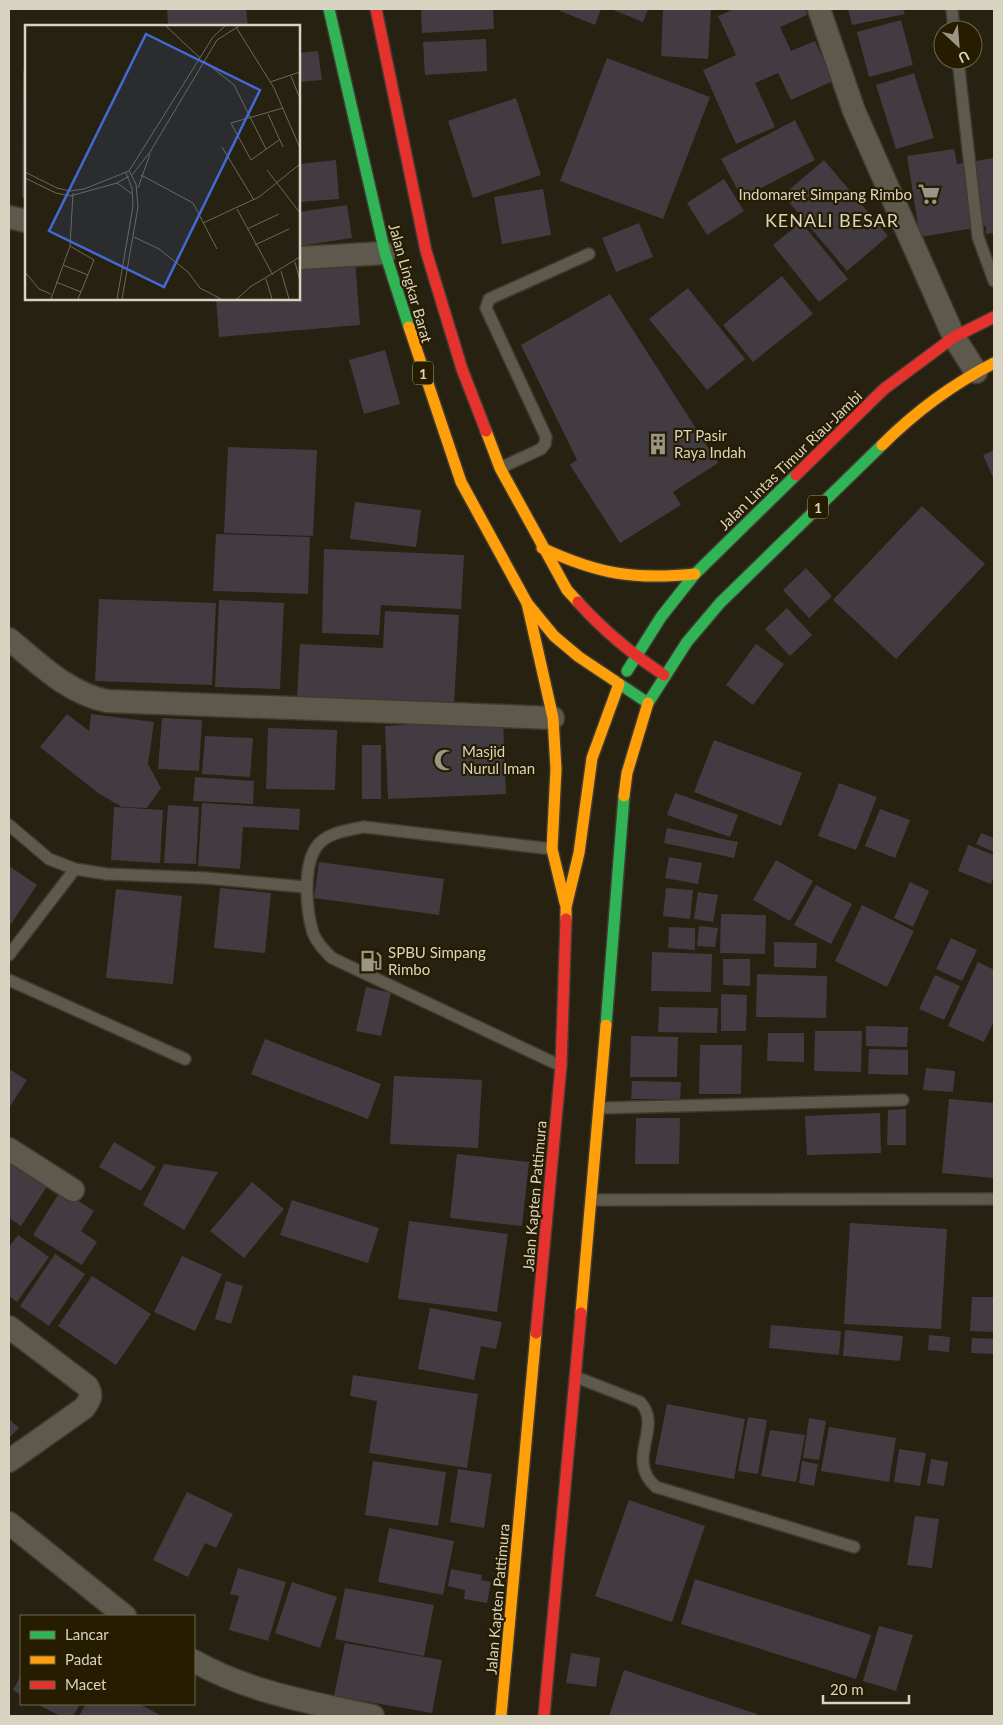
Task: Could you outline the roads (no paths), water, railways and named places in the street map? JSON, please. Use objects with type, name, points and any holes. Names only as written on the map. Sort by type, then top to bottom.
[{"type":"main road","name":"Jalan Lingkar Barat","points":[[329,9],[385,253],[461,482],[527,603],[554,636],[579,657],[619,684]]},
{"type":"main road","name":"Jalan Lingkar Barat","points":[[376,9],[426,252],[462,369],[500,468],[542,548],[568,590],[594,620],[635,656],[664,674]]},
{"type":"main road","name":"Jalan Lintas Timur Riau-Jambi","points":[[619,684],[661,616],[695,574],[884,389],[954,337],[994,317]]},
{"type":"main road","name":"1","points":[[619,684],[648,703],[664,674],[687,642],[720,603],[909,418],[985,368]]},
{"type":"main road","points":[[542,548],[577,565],[619,576],[664,578],[695,574]]},
{"type":"main road","points":[[527,603],[553,718],[556,768],[566,851],[566,907]]},
{"type":"main road","name":"Jalan Kapten Pattimura","points":[[501,1716],[532,1436],[560,1066],[566,907],[566,851],[592,758],[619,684]]},
{"type":"main road","points":[[544,1716],[600,1108],[620,825],[627,773],[648,703]]},
{"type":"main road","points":[[553,1443],[570,1448]]},
{"type":"street","points":[[820,9],[854,111],[954,337],[985,368]]},
{"type":"street","points":[[9,217],[25,221]]},
{"type":"street","points":[[300,258],[385,253]]},
{"type":"street","points":[[9,639],[69,687],[88,697],[107,701],[553,718]]},
{"type":"street","points":[[9,1149],[73,1190]]},
{"type":"street","points":[[9,1326],[87,1386],[91,1392],[90,1399],[84,1408],[9,1461]]},
{"type":"street","points":[[9,1523],[124,1615]]},
{"type":"street","points":[[195,1663],[207,1669],[277,1694],[373,1716]]},
{"type":"lane","points":[[959,70],[978,237],[994,281]]},
{"type":"lane","points":[[500,468],[541,449],[545,444],[546,437],[486,308],[490,299],[590,254]]},
{"type":"lane","points":[[9,825],[49,858],[75,869],[107,874],[206,878],[305,887]]},
{"type":"lane","points":[[560,1066],[332,958],[321,947],[313,933],[305,887],[314,849],[326,838],[345,830],[364,827],[566,851]]},
{"type":"lane","points":[[9,955],[75,869]]},
{"type":"lane","points":[[9,980],[185,1058]]},
{"type":"lane","points":[[600,1108],[903,1100]]},
{"type":"lane","points":[[592,1200],[994,1199]]},
{"type":"lane","points":[[576,1377],[640,1402],[644,1406],[648,1425],[642,1465],[644,1473],[656,1487],[854,1547]]},
{"type":"place","name":"Indomaret Simpang Rimbo","points":[[929,194]]},
{"type":"place","name":"PT Pasir Raya Indah","points":[[658,444]]},
{"type":"place","name":"Masjid Nurul Iman","points":[[445,760]]},
{"type":"place","name":"SPBU Simpang Rimbo","points":[[371,961]]},
{"type":"district","name":"KENALI BESAR","points":[[832,220]]}]
